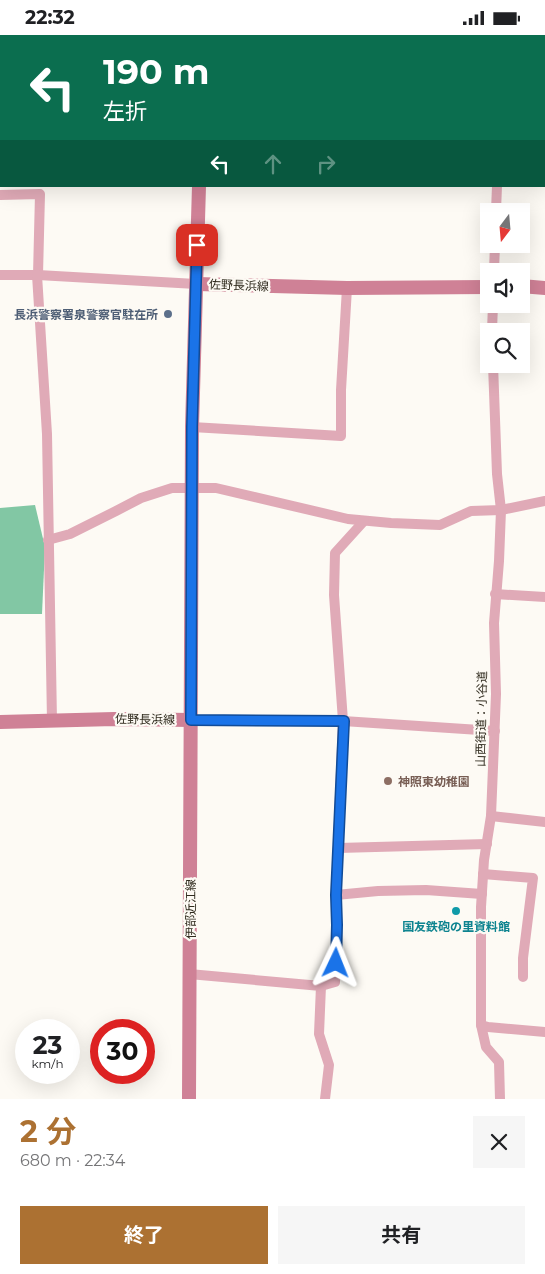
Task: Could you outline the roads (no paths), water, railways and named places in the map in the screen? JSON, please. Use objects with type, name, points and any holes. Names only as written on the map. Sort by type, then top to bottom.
[{"type":"main road","points":[[196,284],[199,187]]},
{"type":"main road","name":"佐野長浜線","points":[[0,722],[114,719],[191,720],[192,427],[196,284],[346,288],[480,287]]},
{"type":"main road","points":[[530,287],[545,288]]},
{"type":"main road","name":"伊部近江線","points":[[190,1099],[191,720]]},
{"type":"street","points":[[496,203],[497,187]]},
{"type":"street","points":[[0,195],[40,194],[38,275],[47,434],[52,721]]},
{"type":"street","points":[[0,275],[38,275],[196,284]]},
{"type":"street","points":[[192,427],[342,436],[341,390],[346,288]]},
{"type":"street","name":"山西街道：小谷道","points":[[493,373],[497,474],[501,510],[494,623],[496,694],[492,816],[483,874],[482,894],[481,1025],[486,1047],[499,1062],[500,1099]]},
{"type":"street","points":[[48,540],[70,534],[141,498],[172,489],[192,487],[216,488],[348,519],[440,525],[471,511],[501,510],[545,501]]},
{"type":"street","points":[[190,974],[321,986],[335,982],[336,895],[344,721],[334,595],[335,553],[364,521]]},
{"type":"street","points":[[495,594],[545,597]]},
{"type":"street","points":[[191,720],[344,721],[495,731]]},
{"type":"street","points":[[492,816],[545,822]]},
{"type":"street","points":[[338,849],[487,844]]},
{"type":"street","points":[[483,874],[533,878],[523,958],[524,977]]},
{"type":"street","points":[[336,895],[378,891],[426,890],[482,894]]},
{"type":"street","points":[[321,986],[319,1034],[329,1065],[325,1099]]},
{"type":"street","points":[[481,1025],[545,1033]]},
{"type":"place","name":"長浜警察署泉警察官駐在所","points":[[168,314]]},
{"type":"place","name":"神照東幼稚園","points":[[388,781]]},
{"type":"place","name":"国友鉄砲の里資料館","points":[[456,911]]}]
